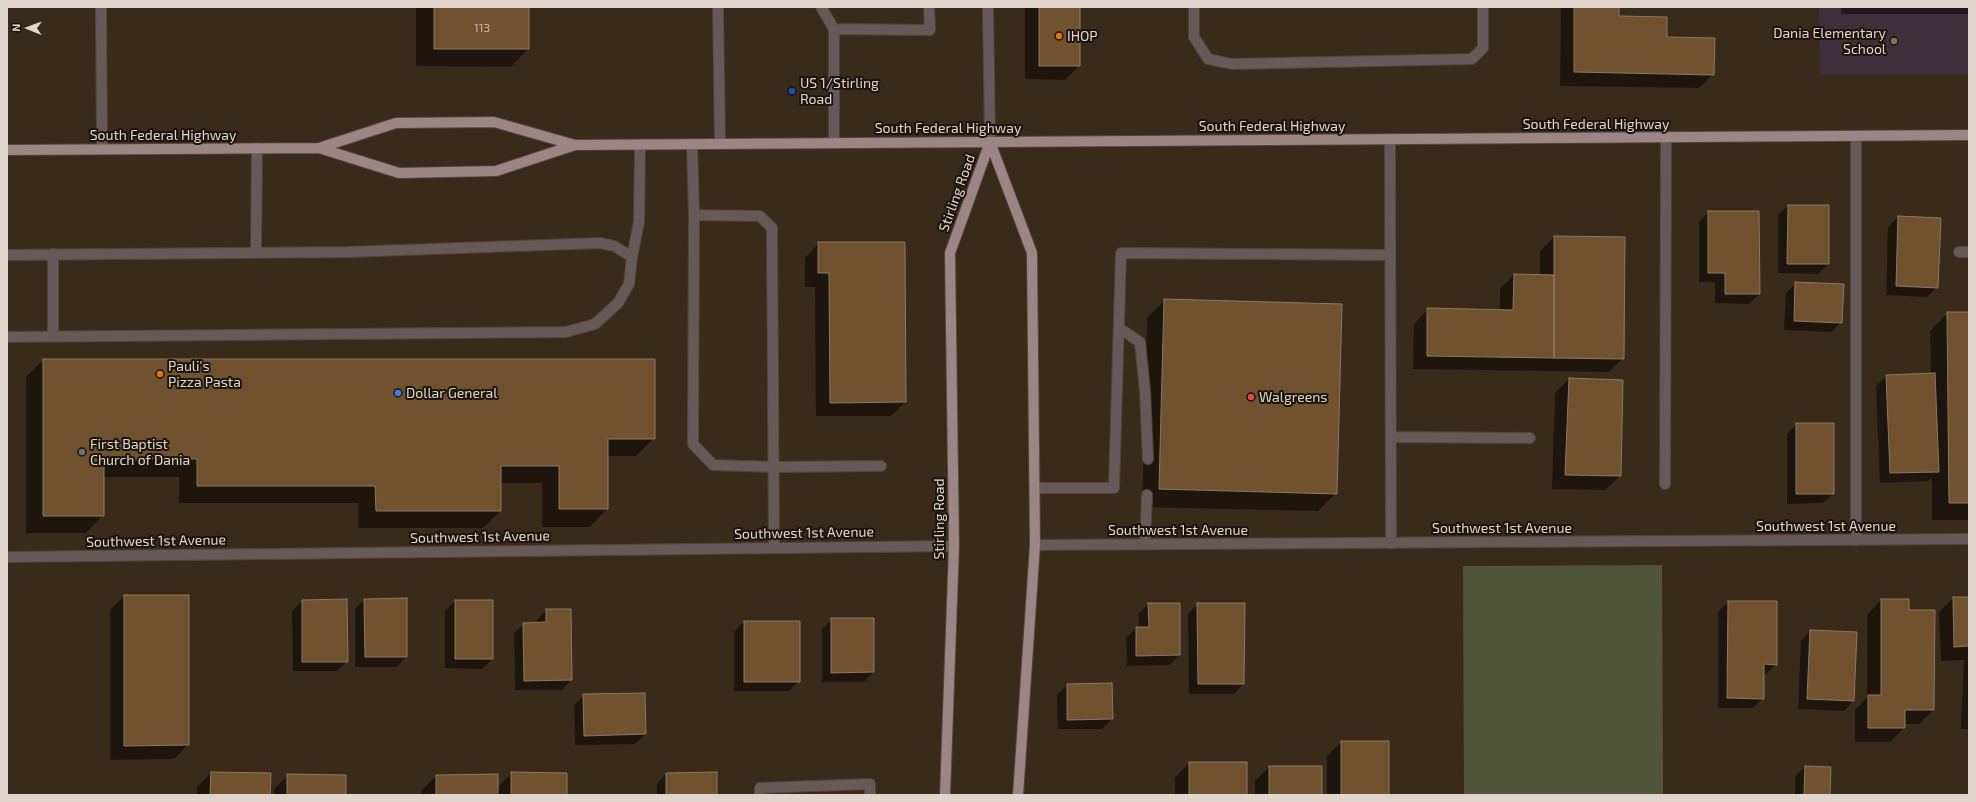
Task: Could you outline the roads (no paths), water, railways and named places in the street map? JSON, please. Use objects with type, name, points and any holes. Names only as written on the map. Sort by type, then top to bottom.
[{"type":"main road","name":"South Federal Highway","points":[[319,148],[396,123],[494,122],[575,145],[1969,135]]},
{"type":"main road","name":"Stirling Road","points":[[990,142],[1032,253],[1035,545],[1018,795]]},
{"type":"main road","name":"Stirling Road","points":[[945,795],[954,546],[950,253],[990,142]]},
{"type":"main road","name":"South Federal Highway","points":[[7,150],[319,148],[399,173],[496,171],[575,145]]},
{"type":"street","points":[[102,7],[102,150]]},
{"type":"street","points":[[718,7],[720,144]]},
{"type":"street","points":[[821,7],[834,29],[834,143]]},
{"type":"street","points":[[834,29],[930,30],[929,7]]},
{"type":"street","points":[[988,7],[990,142]]},
{"type":"street","points":[[1194,7],[1194,37],[1208,59],[1232,64],[1472,59],[1483,48],[1483,7]]},
{"type":"street","points":[[1856,136],[1856,540]]},
{"type":"street","points":[[1665,484],[1666,138]]},
{"type":"street","points":[[1390,139],[1391,543]]},
{"type":"street","points":[[692,144],[694,215],[693,444],[713,465],[774,468],[881,466]]},
{"type":"street","points":[[7,337],[391,335],[566,332],[595,324],[618,303],[630,284],[632,257],[639,222],[640,145]]},
{"type":"street","points":[[256,252],[257,148]]},
{"type":"street","points":[[694,215],[760,216],[772,228],[774,548]]},
{"type":"street","points":[[7,255],[348,252],[600,243],[614,246],[632,257]]},
{"type":"street","points":[[1035,488],[1114,488],[1121,253],[1390,255]]},
{"type":"street","points":[[53,254],[53,336]]},
{"type":"street","points":[[1119,328],[1140,342],[1145,391],[1148,459]]},
{"type":"street","points":[[1391,436],[1530,438]]},
{"type":"street","points":[[1145,544],[1147,495]]},
{"type":"street","name":"Southwest 1st Avenue","points":[[1035,545],[1969,540]]},
{"type":"street","name":"Southwest 1st Avenue","points":[[7,557],[954,546]]},
{"type":"street","points":[[760,795],[760,788],[870,784],[870,795]]},
{"type":"place","name":"IHOP","points":[[1059,36]]},
{"type":"place","name":"Dania Elementary School","points":[[1894,41]]},
{"type":"place","name":"US 1/Stirling Road","points":[[792,91]]},
{"type":"place","name":"Pauli's Pizza Pasta","points":[[160,374]]},
{"type":"place","name":"Dollar General","points":[[398,393]]},
{"type":"place","name":"Walgreens","points":[[1251,397]]},
{"type":"place","name":"First Baptist Church of Dania","points":[[82,452]]}]
